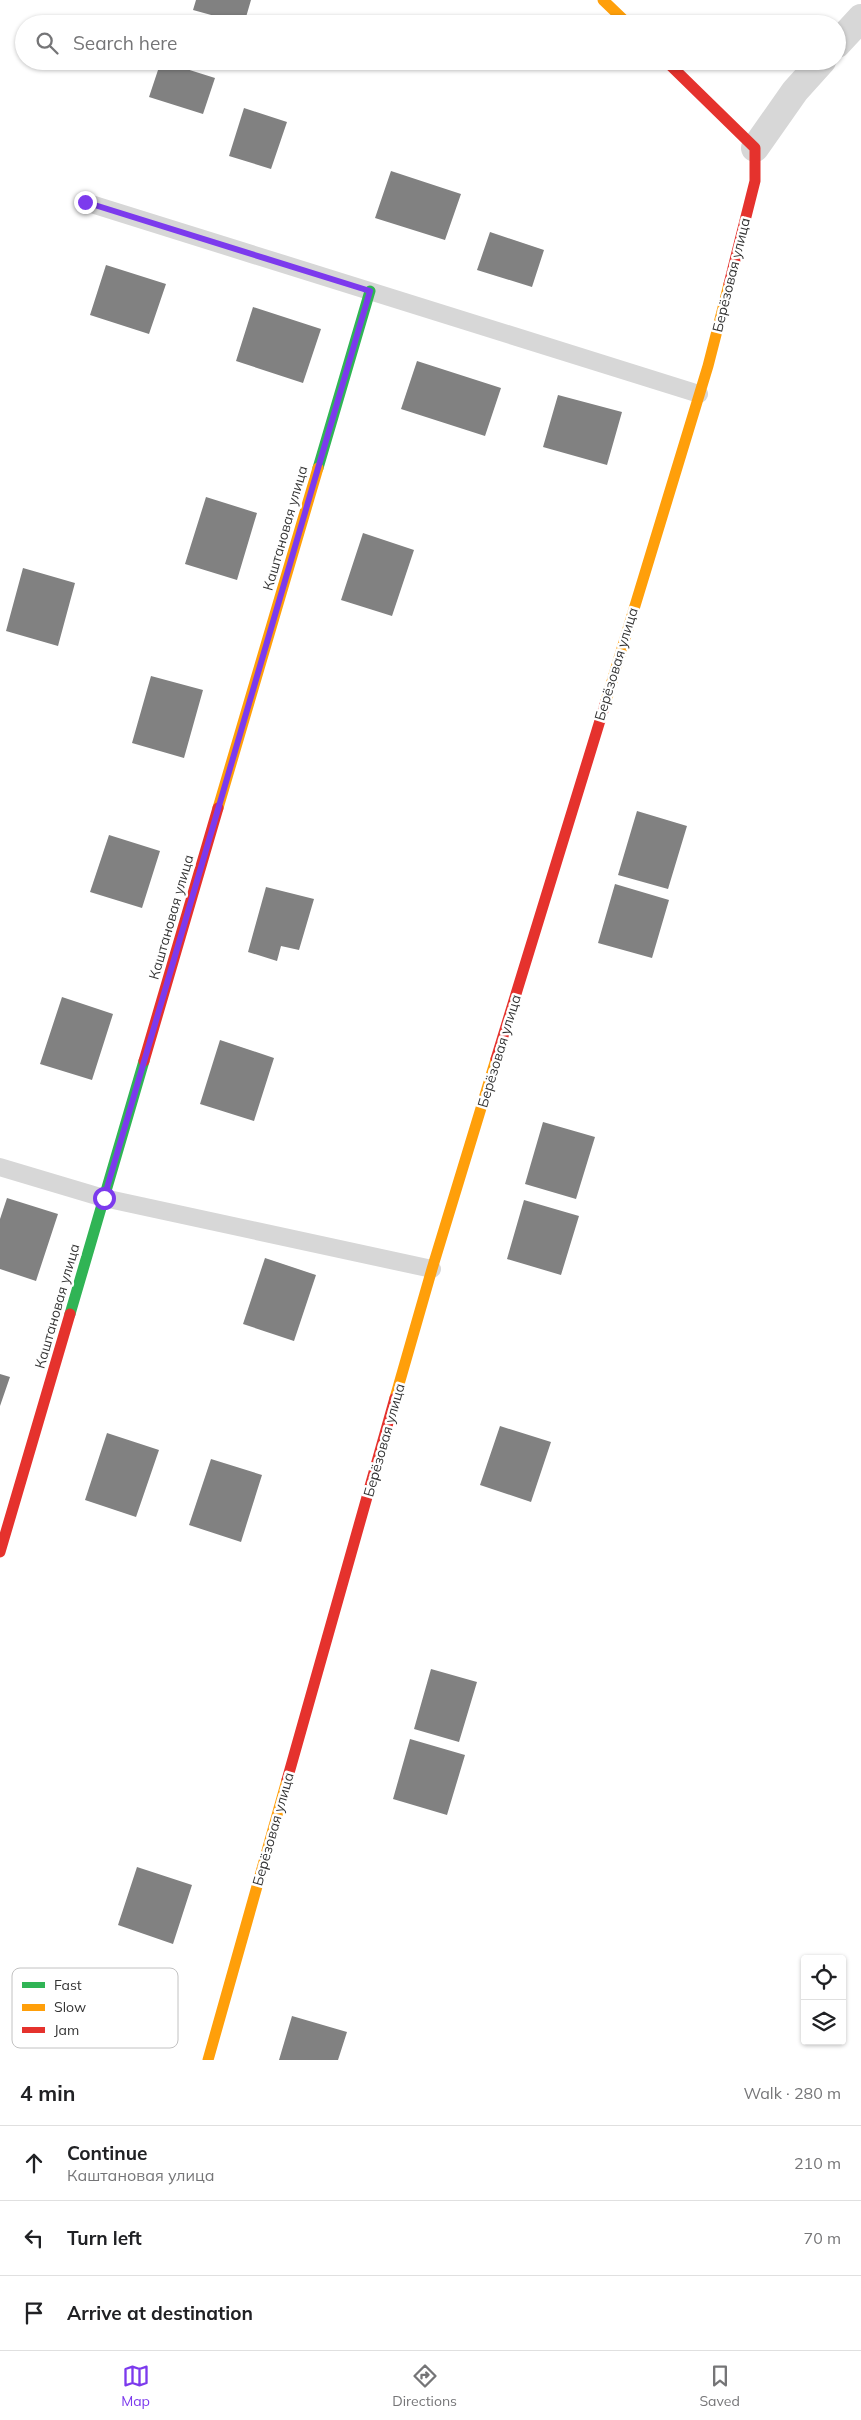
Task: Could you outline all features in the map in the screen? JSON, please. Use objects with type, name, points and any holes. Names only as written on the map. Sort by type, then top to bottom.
[{"type":"main road","points":[[603,0],[619,15]]},
{"type":"main road","points":[[675,70],[755,148]]},
{"type":"main road","name":"Берёзовая улица","points":[[208,2060],[432,1269],[708,366],[755,181],[755,148]]},
{"type":"main road","name":"Каштановая улица","points":[[0,1552],[370,291]]},
{"type":"street","points":[[846,34],[861,18]]},
{"type":"street","points":[[755,148],[795,91],[814,70]]},
{"type":"lane","points":[[85,202],[699,394]]},
{"type":"lane","points":[[0,1167],[104,1198],[432,1269]]},
{"type":"building","points":[[196,0],[251,0],[247,15],[211,15],[193,10]]},
{"type":"building","points":[[158,70],[190,70],[215,78],[203,114],[149,97]]},
{"type":"building","points":[[244,108],[287,122],[271,169],[229,156]]},
{"type":"building","points":[[391,171],[461,194],[445,240],[375,218]]},
{"type":"building","points":[[490,232],[544,250],[532,287],[477,270]]},
{"type":"building","points":[[106,265],[166,284],[149,334],[90,315]]},
{"type":"building","points":[[253,307],[321,329],[303,383],[236,361]]},
{"type":"building","points":[[417,361],[501,388],[485,436],[401,409]]},
{"type":"building","points":[[558,395],[622,412],[607,465],[543,447]]},
{"type":"building","points":[[206,497],[257,513],[237,580],[185,564]]},
{"type":"building","points":[[363,533],[414,550],[392,616],[341,600]]},
{"type":"building","points":[[23,568],[75,583],[58,646],[6,631]]},
{"type":"building","points":[[151,676],[203,690],[184,758],[132,743]]},
{"type":"building","points":[[637,811],[687,826],[668,889],[618,875]]},
{"type":"building","points":[[109,835],[160,851],[142,908],[90,892]]},
{"type":"building","points":[[615,884],[669,900],[652,958],[598,943]]},
{"type":"building","points":[[266,887],[314,899],[299,950],[281,946],[277,961],[248,952]]},
{"type":"building","points":[[62,997],[113,1014],[92,1080],[40,1064]]},
{"type":"building","points":[[220,1040],[274,1058],[254,1121],[200,1104]]},
{"type":"building","points":[[543,1122],[595,1137],[576,1199],[525,1184]]},
{"type":"building","points":[[7,1198],[58,1214],[36,1281],[0,1269],[0,1219]]},
{"type":"building","points":[[524,1200],[579,1216],[561,1275],[507,1259]]},
{"type":"building","points":[[265,1258],[316,1275],[294,1341],[243,1324]]},
{"type":"building","points":[[0,1374],[10,1377],[0,1406]]},
{"type":"building","points":[[500,1426],[551,1442],[531,1502],[480,1485]]},
{"type":"building","points":[[107,1433],[159,1450],[136,1517],[85,1500]]},
{"type":"building","points":[[211,1459],[262,1475],[241,1542],[189,1525]]},
{"type":"building","points":[[431,1669],[477,1682],[459,1742],[414,1729]]},
{"type":"building","points":[[410,1739],[465,1755],[447,1815],[393,1799]]},
{"type":"building","points":[[137,1867],[192,1885],[173,1944],[118,1925]]},
{"type":"building","points":[[292,2016],[347,2032],[338,2060],[279,2060]]},
{"type":"traffic: fast","points":[[318,468],[370,291]]},
{"type":"traffic: fast","points":[[70,1314],[144,1061]]},
{"type":"traffic: slow","points":[[603,0],[619,15]]},
{"type":"traffic: slow","points":[[606,701],[708,366],[729,284]]},
{"type":"traffic: slow","points":[[218,808],[318,468]]},
{"type":"traffic: slow","points":[[395,1398],[496,1059]]},
{"type":"traffic: slow","points":[[208,2060],[287,1780]]},
{"type":"traffic: jam","points":[[675,70],[755,148],[755,181],[729,284]]},
{"type":"traffic: jam","points":[[496,1059],[606,701]]},
{"type":"traffic: jam","points":[[144,1061],[218,808]]},
{"type":"traffic: jam","points":[[0,1552],[70,1314]]},
{"type":"traffic: jam","points":[[287,1780],[395,1398]]},
{"type":"route","points":[[85,202],[370,291],[104,1198]]}]
